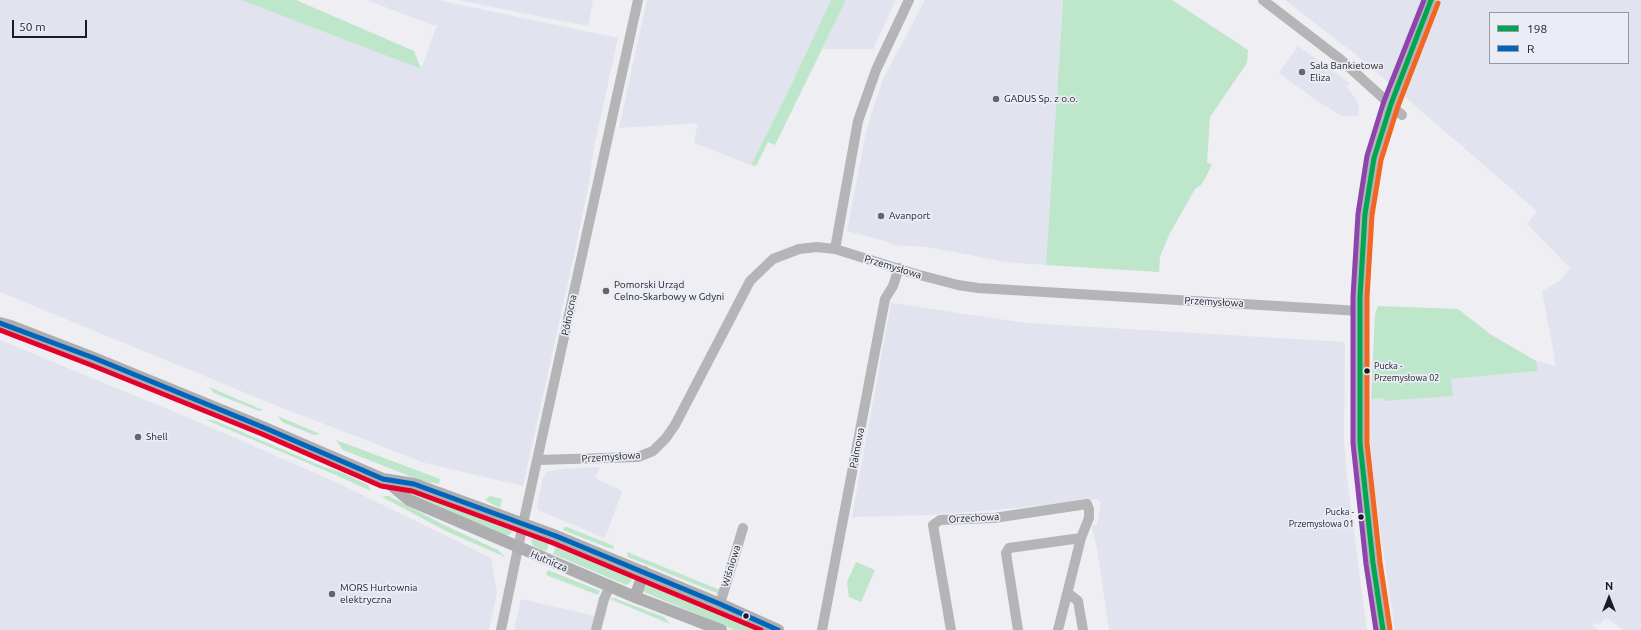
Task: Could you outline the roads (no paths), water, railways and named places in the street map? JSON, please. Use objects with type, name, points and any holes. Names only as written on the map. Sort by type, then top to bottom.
[{"type":"main road","name":"Hutnicza","points":[[0,323],[101,360],[383,478],[414,484],[523,524],[644,572],[778,630]]},
{"type":"main road","name":"Hutnicza","points":[[383,478],[409,500],[635,597],[715,629]]},
{"type":"main road","points":[[635,597],[644,572]]},
{"type":"street","name":"Północna","points":[[502,630],[523,524],[638,0]]},
{"type":"street","points":[[835,249],[858,121],[876,70],[909,0]]},
{"type":"street","points":[[1263,0],[1340,59],[1402,115]]},
{"type":"street","points":[[1383,630],[1372,555],[1360,443],[1360,311],[1365,214],[1374,158],[1391,104],[1431,0]]},
{"type":"street","name":"Przemysłowa","points":[[537,460],[638,457],[653,451],[666,438],[675,425],[745,289],[754,276],[773,259],[799,249],[817,247],[835,249],[945,282],[978,288],[1360,311]]},
{"type":"street","name":"Palmowa","points":[[822,630],[885,299],[893,286],[899,268]]},
{"type":"street","name":"Orzechowa","points":[[951,630],[933,525],[937,522],[940,520],[1005,516],[1087,504],[1089,509],[1089,518],[1080,538]]},
{"type":"street","name":"Wiśniowa","points":[[720,604],[743,528]]},
{"type":"street","points":[[1018,630],[1006,553],[1009,548],[1080,538],[1058,630]]},
{"type":"street","points":[[596,630],[604,600],[610,586]]},
{"type":"street","points":[[1068,593],[1078,602],[1083,630]]},
{"type":"place","name":"Sala Bankietowa Eliza","points":[[1302,72]]},
{"type":"place","name":"GADUS Sp. z o.o.","points":[[996,99]]},
{"type":"place","name":"Avanport","points":[[881,216]]},
{"type":"place","name":"Pomorski Urząd Celno-Skarbowy w Gdyni","points":[[606,291]]},
{"type":"place","name":"Pucka - Przemysłowa 02","points":[[1367,371]]},
{"type":"place","name":"Shell","points":[[138,437]]},
{"type":"place","name":"Pucka - Przemysłowa 01","points":[[1361,517]]},
{"type":"place","name":"MORS Hurtownia elektryczna","points":[[332,594]]}]
